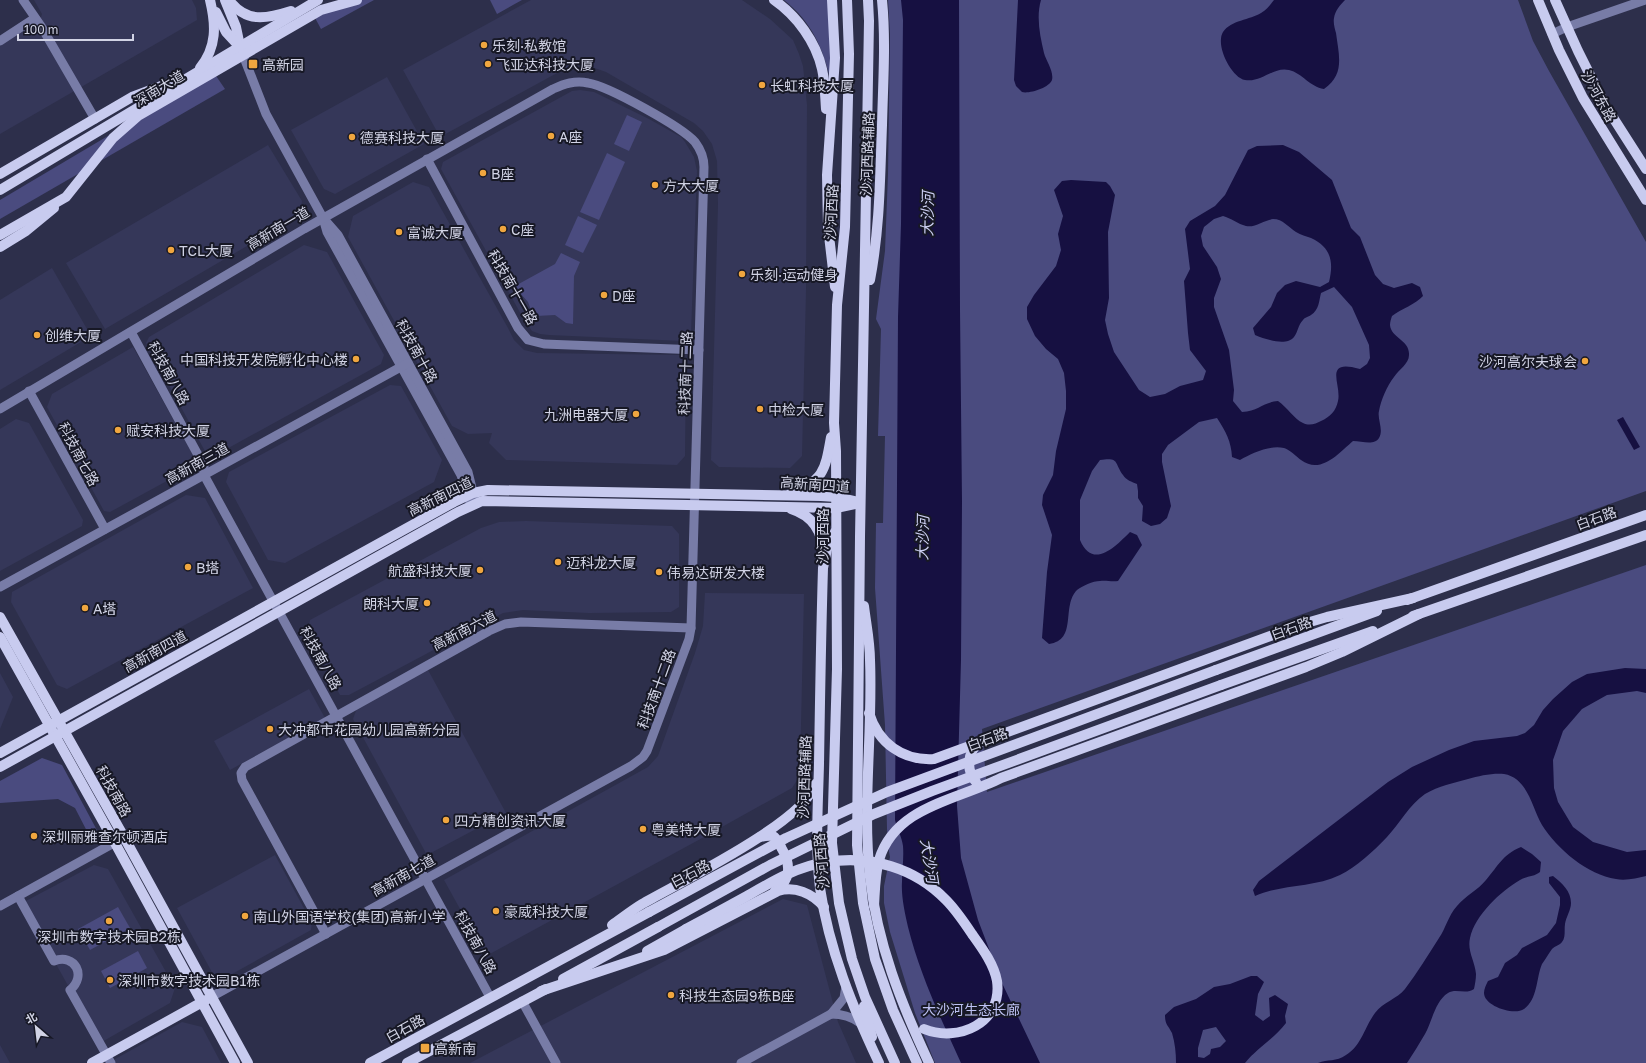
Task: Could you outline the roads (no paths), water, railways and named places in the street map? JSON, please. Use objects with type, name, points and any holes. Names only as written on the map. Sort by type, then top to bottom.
[{"type":"main road","points":[[211,0],[226,32],[241,51]]},
{"type":"main road","points":[[0,174],[138,94],[192,74],[204,63],[214,40],[211,0]]},
{"type":"main road","points":[[225,0],[236,27],[241,51]]},
{"type":"main road","points":[[229,0],[234,7],[244,15],[256,17],[276,15],[314,2]]},
{"type":"main road","name":"深南大道","points":[[0,190],[192,74],[321,10],[357,0]]},
{"type":"main road","points":[[774,0],[802,27],[819,58],[824,85],[828,144],[828,227],[837,305]]},
{"type":"main road","points":[[828,144],[834,63],[832,0]]},
{"type":"main road","name":"沙河西路","points":[[847,0],[849,54],[845,227],[837,305],[834,423],[836,451],[835,532],[837,670],[832,843],[840,903],[852,959],[865,997],[895,1063]]},
{"type":"main road","name":"沙河西路辅路","points":[[865,307],[877,238],[884,54],[882,0]]},
{"type":"main road","name":"沙河东路","points":[[1538,0],[1552,34],[1583,98],[1646,200]]},
{"type":"main road","name":"沙河东路","points":[[1555,0],[1605,105],[1646,169]]},
{"type":"main road","name":"深南大道","points":[[0,235],[66,197],[113,138],[138,116],[241,51],[314,2]]},
{"type":"main road","points":[[868,2],[865,307],[860,503],[856,820],[858,866],[866,922],[875,959],[893,1010],[917,1063]]},
{"type":"main road","points":[[0,247],[47,216],[66,197]]},
{"type":"main road","points":[[786,495],[807,486],[821,475],[825,467],[834,423]]},
{"type":"main road","name":"高新南四道","points":[[0,753],[273,601],[470,494],[488,490],[786,495],[836,497],[860,503]]},
{"type":"main road","name":"高新南四道","points":[[0,767],[473,505],[489,500],[836,508],[860,503]]},
{"type":"main road","points":[[780,507],[800,513],[814,522],[822,542],[823,568]]},
{"type":"main road","name":"白石路","points":[[370,1063],[786,838],[880,794],[1413,598],[1646,515]]},
{"type":"main road","name":"沙河西路辅路","points":[[835,532],[826,549],[823,568],[819,771],[816,811],[817,855],[824,907],[846,986],[860,1023],[880,1063]]},
{"type":"main road","points":[[407,1063],[541,992],[776,862],[874,814],[932,791],[1221,685],[1646,535]]},
{"type":"main road","points":[[860,574],[870,659],[867,843],[874,906],[888,961],[909,1017],[929,1063]]},
{"type":"main road","points":[[870,713],[884,740],[897,751],[913,758],[923,759],[945,756],[1303,624],[1327,617],[1413,598]]},
{"type":"main road","points":[[820,674],[836,611]]},
{"type":"main road","points":[[874,906],[876,875],[882,852],[896,830],[911,817],[942,802],[980,788],[1001,778],[1306,667],[1342,652],[1419,614]]},
{"type":"main road","name":"科技南路","points":[[0,617],[59,720],[248,1063]]},
{"type":"main road","name":"科技南路","points":[[0,637],[50,725],[235,1063]]},
{"type":"main road","points":[[980,788],[975,782],[970,770],[971,752],[981,742]]},
{"type":"main road","points":[[577,950],[640,905],[712,866],[753,841],[791,815],[804,804],[814,788],[819,771]]},
{"type":"main road","points":[[541,992],[623,965],[670,947],[778,889],[786,880],[789,870],[788,860],[775,838],[766,836],[753,841]]},
{"type":"main road","points":[[623,965],[778,879],[807,866],[828,862],[857,860],[876,862],[901,869],[933,888],[951,906],[984,952],[993,968],[997,981],[997,992],[992,1008],[978,1025],[963,1032],[942,1034],[924,1029],[909,1017]]},
{"type":"main road","points":[[772,893],[783,889],[800,890],[814,897],[824,907]]},
{"type":"main road","points":[[852,959],[880,1063]]},
{"type":"main road","name":"高新南七道","points":[[92,1063],[108,1059],[211,997]]},
{"type":"street","points":[[23,0],[95,119]]},
{"type":"street","points":[[1552,34],[1567,27],[1645,0]]},
{"type":"street","points":[[0,41],[35,18]]},
{"type":"street","name":"科技南十路","points":[[241,51],[266,114],[323,218],[327,232],[468,472],[470,494],[473,505]]},
{"type":"street","name":"科技南十二路","points":[[553,89],[573,82],[587,82],[601,87],[682,130],[699,148],[702,154],[704,167],[691,628],[689,639],[651,745],[643,757]]},
{"type":"street","name":"高新南一道","points":[[0,408],[323,218],[553,89]]},
{"type":"street","name":"科技南十一路","points":[[427,159],[518,328],[528,340],[544,344],[699,350]]},
{"type":"street","name":"科技南八路","points":[[130,332],[204,466],[204,475],[490,997]]},
{"type":"street","name":"高新南三道","points":[[0,587],[405,365]]},
{"type":"street","name":"科技南七路","points":[[29,391],[104,530]]},
{"type":"street","name":"高新南六道","points":[[326,934],[240,777],[242,770],[245,767],[489,631],[505,624],[521,622],[691,628]]},
{"type":"street","name":"高新南七道","points":[[211,997],[631,766],[643,757]]},
{"type":"street","points":[[0,906],[124,837]]},
{"type":"street","points":[[18,896],[54,961],[58,959],[67,960],[77,968],[78,978],[74,987],[70,990],[108,1059]]},
{"type":"street","points":[[741,1063],[831,1014],[841,1004],[844,998],[846,986]]},
{"type":"street","points":[[522,1001],[556,1063]]},
{"type":"street","points":[[831,1014],[842,1014],[860,1023]]},
{"type":"water","name":"大沙河生态长廊","points":[[901,0],[959,0],[962,502],[961,660],[957,806],[961,858],[978,920],[1002,983],[1040,1063],[961,1063],[919,962],[908,927],[903,899],[903,846],[895,820],[898,317],[901,224],[903,20]]},
{"type":"water","points":[[1018,0],[1041,0],[1039,13],[1040,33],[1044,53],[1051,70],[1052,77],[1052,80],[1047,86],[1029,92],[1022,92],[1016,86],[1014,80]]},
{"type":"water","points":[[1274,0],[1345,0],[1337,11],[1334,20],[1339,57],[1338,71],[1331,83],[1324,89],[1314,86],[1294,72],[1283,69],[1257,79],[1245,80],[1240,78],[1235,73],[1226,60],[1221,45],[1221,38],[1226,28],[1263,12]]},
{"type":"water","points":[[1283,145],[1299,152],[1332,180],[1351,228],[1360,237],[1375,275],[1383,284],[1394,288],[1412,283],[1420,287],[1423,296],[1416,302],[1392,316],[1390,325],[1391,329],[1407,346],[1409,350],[1409,358],[1391,381],[1383,398],[1379,414],[1381,432],[1379,438],[1374,442],[1353,441],[1336,456],[1323,464],[1308,464],[1288,450],[1278,447],[1261,450],[1240,460],[1232,457],[1228,437],[1217,418],[1199,422],[1168,445],[1162,454],[1162,462],[1171,506],[1167,518],[1160,524],[1151,526],[1142,521],[1143,506],[1138,498],[1137,484],[1124,477],[1114,460],[1100,460],[1092,471],[1080,500],[1080,540],[1085,549],[1091,554],[1098,555],[1119,543],[1130,532],[1137,535],[1142,545],[1118,581],[1094,582],[1077,590],[1072,597],[1068,622],[1063,636],[1058,641],[1049,644],[1042,638],[1047,572],[1052,535],[1042,505],[1043,495],[1053,475],[1056,451],[1066,409],[1066,391],[1064,373],[1058,359],[1046,349],[1035,336],[1027,319],[1027,307],[1034,295],[1056,266],[1061,250],[1058,234],[1063,216],[1054,190],[1062,181],[1071,180],[1106,182],[1115,195],[1108,232],[1109,298],[1105,320],[1108,334],[1114,352],[1139,390],[1150,397],[1165,394],[1180,386],[1203,380],[1206,371],[1190,350],[1184,281],[1190,269],[1185,229],[1190,221],[1215,206],[1225,195],[1248,150],[1257,146]],"holes":[[[1223,216],[1246,226],[1256,225],[1273,219],[1280,220],[1296,232],[1311,238],[1323,246],[1327,251],[1331,262],[1329,282],[1320,287],[1296,281],[1285,285],[1277,293],[1271,307],[1253,328],[1255,335],[1281,342],[1290,340],[1294,337],[1304,319],[1316,311],[1321,293],[1334,287],[1352,307],[1369,345],[1370,358],[1367,364],[1360,369],[1341,367],[1337,370],[1336,375],[1339,395],[1337,405],[1330,416],[1315,424],[1303,423],[1278,401],[1268,403],[1253,410],[1242,412],[1233,401],[1234,390],[1229,350],[1214,307],[1214,298],[1221,279],[1217,267],[1203,246],[1201,236],[1204,227],[1214,219]]]},
{"type":"water","points":[[1623,417],[1640,447],[1634,450],[1617,420]]},
{"type":"water","points":[[1625,668],[1646,669],[1646,693],[1637,691],[1607,695],[1582,709],[1563,731],[1553,760],[1554,788],[1558,802],[1573,827],[1593,842],[1627,852],[1646,850],[1646,876],[1620,880],[1605,877],[1574,860],[1548,834],[1538,818],[1524,787],[1519,781],[1504,774],[1495,774],[1451,783],[1425,794],[1414,803],[1392,832],[1376,848],[1346,872],[1319,882],[1276,889],[1255,896],[1253,890],[1259,881],[1388,782],[1412,767],[1449,750],[1474,741],[1517,736],[1525,733],[1534,725],[1543,710],[1553,699],[1572,682],[1587,674]]},
{"type":"water","points":[[1521,847],[1541,862],[1540,872],[1522,879],[1505,890],[1483,912],[1473,929],[1469,943],[1476,974],[1474,989],[1471,991],[1454,991],[1448,993],[1440,1001],[1425,1034],[1407,1063],[1318,1063],[1335,1060],[1342,1057],[1356,1046],[1378,1009],[1405,989],[1441,934],[1451,914],[1457,906],[1483,884],[1509,853]]},
{"type":"water","points":[[1553,876],[1560,881],[1571,899],[1571,906],[1566,921],[1563,940],[1552,949],[1542,964],[1534,994],[1529,1005],[1519,1011],[1507,1010],[1494,1006],[1485,998],[1485,987],[1488,981],[1498,977],[1505,963],[1517,955],[1522,948],[1547,935],[1556,923],[1560,905],[1560,897],[1549,883],[1549,877]]},
{"type":"water","points":[[1251,976],[1257,976],[1264,982],[1258,994],[1255,1015],[1263,1021],[1270,1016],[1269,998],[1275,995],[1288,1004],[1285,1016],[1286,1023],[1245,1063],[1176,1063],[1173,1037],[1166,1023],[1165,1015],[1174,1007],[1196,999],[1214,987],[1230,984]],"holes":[[[1216,1027],[1226,1041],[1220,1047],[1211,1049],[1210,1054],[1204,1058],[1198,1057],[1198,1048],[1203,1030]]]},
{"type":"place","name":"乐刻·私教馆","points":[[484,45]]},
{"type":"place","name":"高新园","points":[[253,64]]},
{"type":"place","name":"飞亚达科技大厦","points":[[488,64]]},
{"type":"place","name":"长虹科技大厦","points":[[762,85]]},
{"type":"place","name":"A座","points":[[551,136]]},
{"type":"place","name":"德赛科技大厦","points":[[352,137]]},
{"type":"place","name":"B座","points":[[483,173]]},
{"type":"place","name":"方大大厦","points":[[655,185]]},
{"type":"place","name":"C座","points":[[503,229]]},
{"type":"place","name":"富诚大厦","points":[[399,232]]},
{"type":"place","name":"TCL大厦","points":[[171,250]]},
{"type":"place","name":"乐刻·运动健身","points":[[742,274]]},
{"type":"place","name":"D座","points":[[604,295]]},
{"type":"place","name":"创维大厦","points":[[37,335]]},
{"type":"place","name":"中国科技开发院孵化中心楼","points":[[356,359]]},
{"type":"place","name":"沙河高尔夫球会","points":[[1585,361]]},
{"type":"place","name":"中检大厦","points":[[760,409]]},
{"type":"place","name":"九洲电器大厦","points":[[636,414]]},
{"type":"place","name":"赋安科技大厦","points":[[118,430]]},
{"type":"place","name":"迈科龙大厦","points":[[558,562]]},
{"type":"place","name":"B塔","points":[[188,567]]},
{"type":"place","name":"航盛科技大厦","points":[[480,570]]},
{"type":"place","name":"伟易达研发大楼","points":[[659,572]]},
{"type":"place","name":"朗科大厦","points":[[427,603]]},
{"type":"place","name":"A塔","points":[[85,608]]},
{"type":"place","name":"大冲都市花园幼儿园高新分园","points":[[270,729]]},
{"type":"place","name":"四方精创资讯大厦","points":[[446,820]]},
{"type":"place","name":"粤美特大厦","points":[[643,829]]},
{"type":"place","name":"深圳丽雅查尔顿酒店","points":[[34,836]]},
{"type":"place","name":"豪威科技大厦","points":[[496,911]]},
{"type":"place","name":"南山外国语学校(集团)高新小学","points":[[245,916]]},
{"type":"place","name":"深圳市数字技术园B2栋","points":[[109,921]]},
{"type":"place","name":"深圳市数字技术园B1栋","points":[[110,980]]},
{"type":"place","name":"科技生态园9栋B座","points":[[671,995]]},
{"type":"place","name":"高新南","points":[[425,1048]]},
{"type":"water label","name":"大沙河","points":[[927,214]]},
{"type":"water label","name":"大沙河","points":[[922,538]]},
{"type":"water label","name":"大沙河","points":[[930,861]]}]
